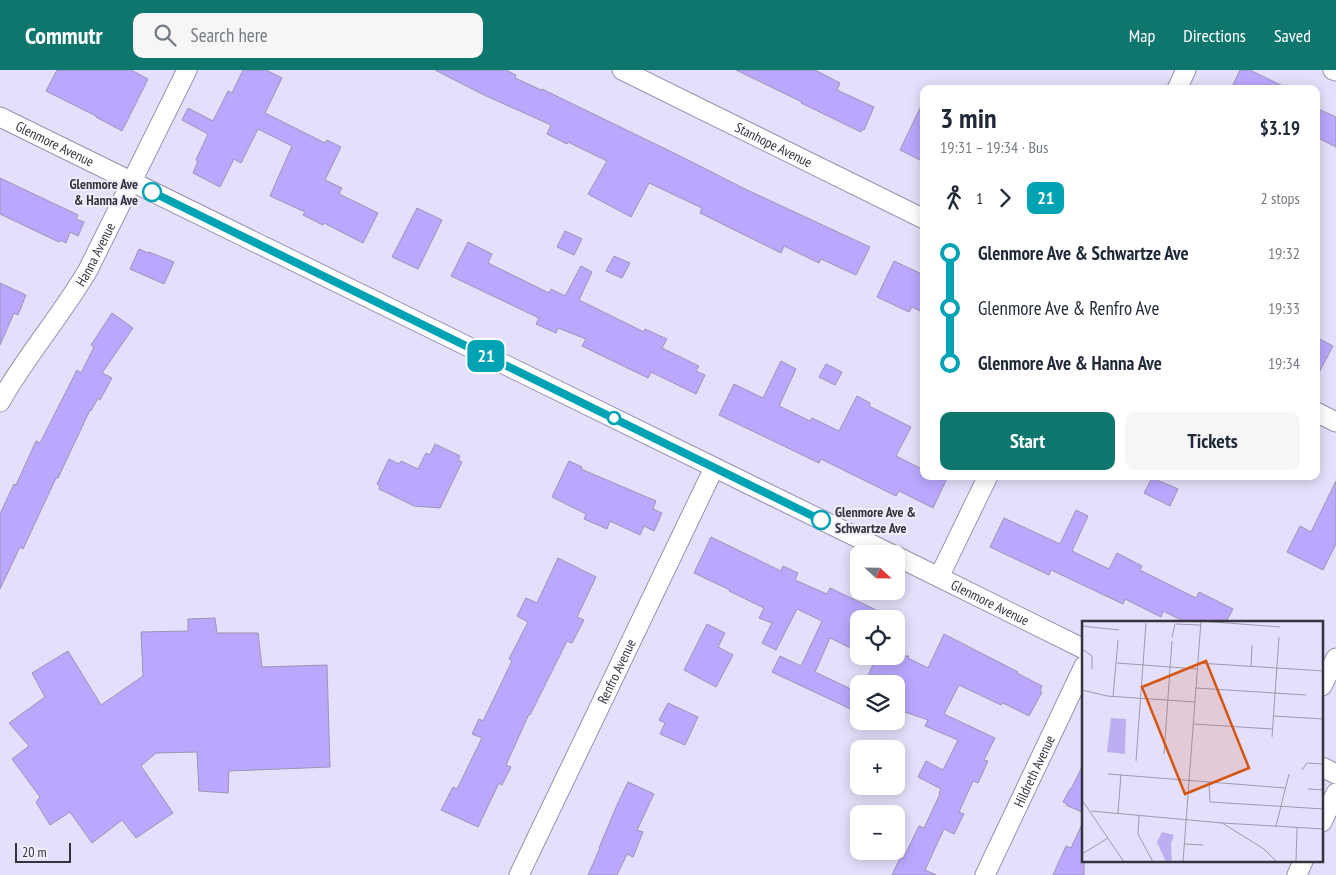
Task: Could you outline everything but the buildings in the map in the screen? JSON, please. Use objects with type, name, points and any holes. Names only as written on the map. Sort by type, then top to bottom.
[{"type":"street","name":"Hanna Avenue","points":[[0,402],[6,377],[75,292],[88,270],[186,70]]},
{"type":"street","name":"Stanhope Avenue","points":[[622,70],[920,217]]},
{"type":"street","points":[[1179,85],[1186,70]]},
{"type":"street","name":"Glenmore Avenue","points":[[0,117],[872,545]]},
{"type":"street","points":[[1320,414],[1336,422]]},
{"type":"street","name":"Renfro Avenue","points":[[519,875],[714,468]]},
{"type":"street","points":[[939,577],[986,480]]},
{"type":"street","name":"Glenmore Avenue","points":[[905,560],[1082,647]]},
{"type":"street","points":[[1324,682],[1336,658]]},
{"type":"street","name":"Hildreth Avenue","points":[[985,875],[1082,670]]},
{"type":"street","points":[[1324,768],[1336,774]]},
{"type":"street","points":[[1324,818],[1336,793]]},
{"type":"street","points":[[1297,875],[1304,862]]},
{"type":"bus line","name":"21","points":[[152,192],[821,520]]},
{"type":"place","name":"Glenmore Ave & Hanna Ave","points":[[152,192]]},
{"type":"place","name":"Glenmore Ave & Schwartze Ave","points":[[821,520]]}]
